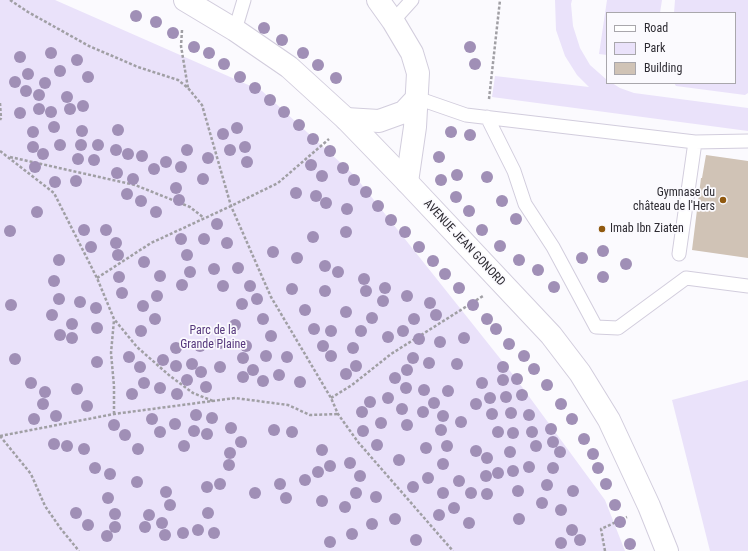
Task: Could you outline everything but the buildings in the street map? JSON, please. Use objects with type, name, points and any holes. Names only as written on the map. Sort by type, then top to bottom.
[{"type":"street","name":"AVENUE JEAN GONORD","points":[[185,0],[235,30],[289,67],[346,119],[551,335],[580,373],[609,420],[649,506],[667,551]]},
{"type":"street","points":[[378,0],[393,21],[412,53],[418,73],[415,127],[407,182]]},
{"type":"street","points":[[346,119],[379,121],[404,112],[417,98]]},
{"type":"lane","points":[[235,30],[244,0]]},
{"type":"lane","points":[[393,21],[412,0]]},
{"type":"lane","points":[[417,98],[466,115],[695,142],[748,141]]},
{"type":"lane","points":[[487,117],[514,170],[525,204],[553,247],[596,328],[618,328],[686,278],[748,286]]},
{"type":"lane","points":[[679,254],[695,142]]},
{"type":"path","points":[[10,0],[28,12],[89,46],[138,67],[178,80],[188,88],[202,105],[231,206],[271,297],[331,398],[338,414],[358,442],[453,551]]},
{"type":"path","points":[[487,117],[500,0]]},
{"type":"path","points":[[182,30],[181,46],[188,88]]},
{"type":"path","points":[[0,103],[0,120]]},
{"type":"path","points":[[97,278],[151,243],[278,183],[329,139]]},
{"type":"path","points":[[0,151],[54,193],[97,278],[114,319],[136,346],[192,393],[214,401]]},
{"type":"path","points":[[9,157],[136,185],[190,207],[204,218]]},
{"type":"path","points":[[331,398],[352,386],[391,354],[484,296]]},
{"type":"path","points":[[114,319],[111,353],[114,386],[114,414]]},
{"type":"path","points":[[79,551],[61,529],[46,506],[31,474],[0,436],[114,414],[235,398],[288,405],[310,415],[338,414]]},
{"type":"path","points":[[605,551],[601,529],[627,517]]},
{"type":"green space","name":"Parc de la Grande Plaine","points":[[0,0],[55,0],[262,91],[354,175],[514,376],[605,500],[625,551],[0,551]]},
{"type":"green space","points":[[555,0],[572,0],[573,26],[580,48],[590,65],[606,79],[606,84],[614,84],[634,93],[748,108],[748,131],[492,97],[495,76],[589,87],[577,75],[565,56],[556,30]]},
{"type":"green space","points":[[607,0],[662,0],[660,12],[606,12],[606,55],[599,54]]},
{"type":"green space","points":[[675,0],[748,0],[748,93],[745,95],[676,86],[675,84],[736,84],[736,12],[674,12]]},
{"type":"green space","points":[[748,380],[748,551],[710,551],[672,400]]},
{"type":"place","name":"Gymnase du château de l'Hers","points":[[723,200]]},
{"type":"place","name":"Imab Ibn Ziaten","points":[[602,229]]}]
